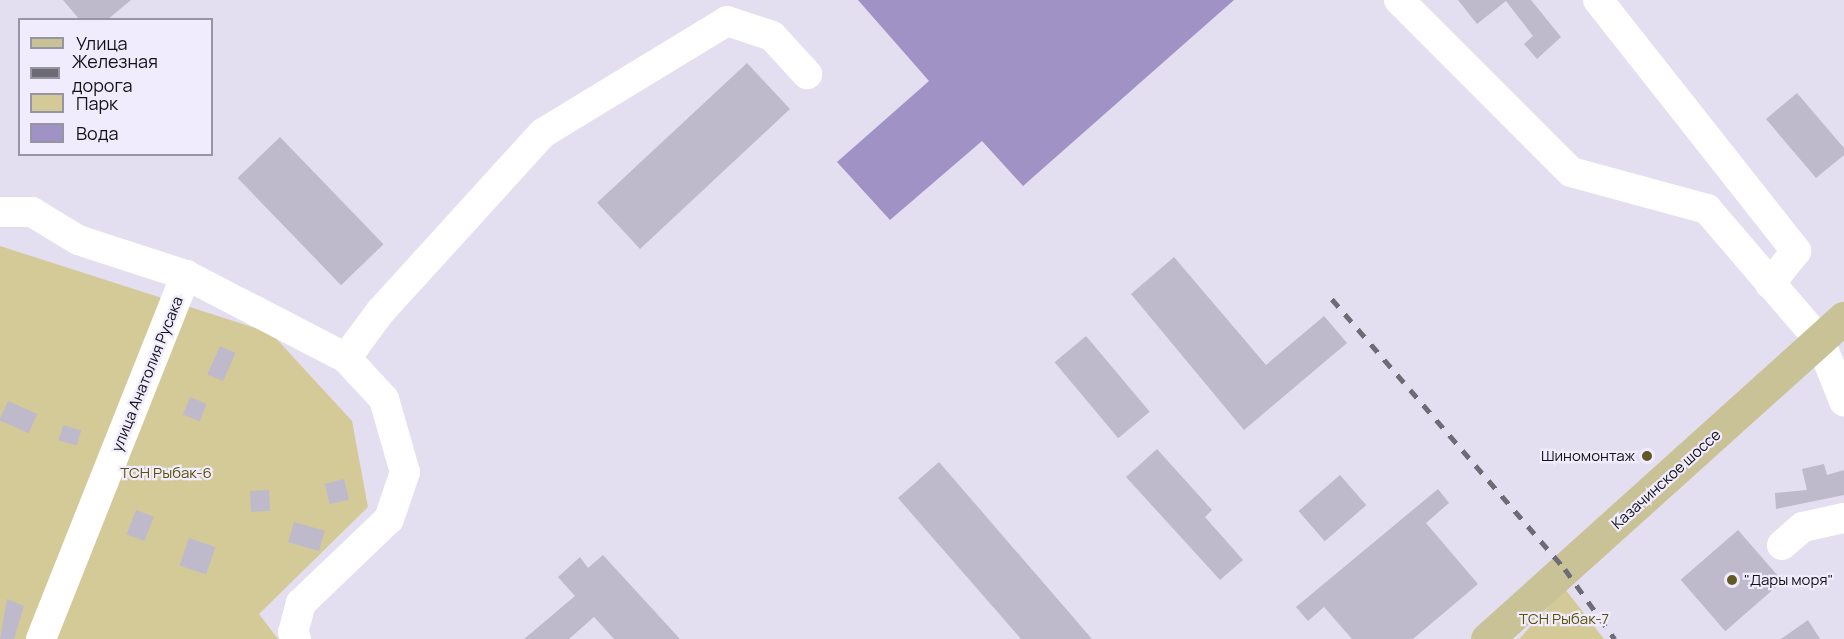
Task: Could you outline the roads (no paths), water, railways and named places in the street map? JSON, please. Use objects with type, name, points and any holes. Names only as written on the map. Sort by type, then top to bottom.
[{"type":"main road","name":"Казачинское шоссе","points":[[1488,639],[1844,318]]},
{"type":"street","points":[[1400,0],[1571,172],[1707,209],[1820,341],[1844,402]]},
{"type":"street","points":[[1598,0],[1796,251],[1770,284]]},
{"type":"street","points":[[346,358],[381,312],[553,127],[727,21],[772,36],[807,74]]},
{"type":"street","points":[[0,212],[32,212],[78,240],[186,276],[346,358],[384,399],[405,472],[389,519],[301,603],[296,639]]},
{"type":"street","name":"улица Анатолия Русака","points":[[41,639],[186,276]]},
{"type":"street","points":[[1782,544],[1803,528],[1844,518]]},
{"type":"water","points":[[858,0],[1234,0],[1023,186],[982,141],[890,220],[837,162],[929,81]]},
{"type":"railway","points":[[1332,299],[1565,569],[1615,639]]},
{"type":"place","name":"Шиномонтаж","points":[[1647,456]]},
{"type":"place","name":"\"Дары моря\"","points":[[1732,580]]},
{"type":"park label","name":"ТСН Рыбак-6","points":[[166,473]]},
{"type":"park label","name":"ТСН Рыбак-7","points":[[1564,619]]}]
